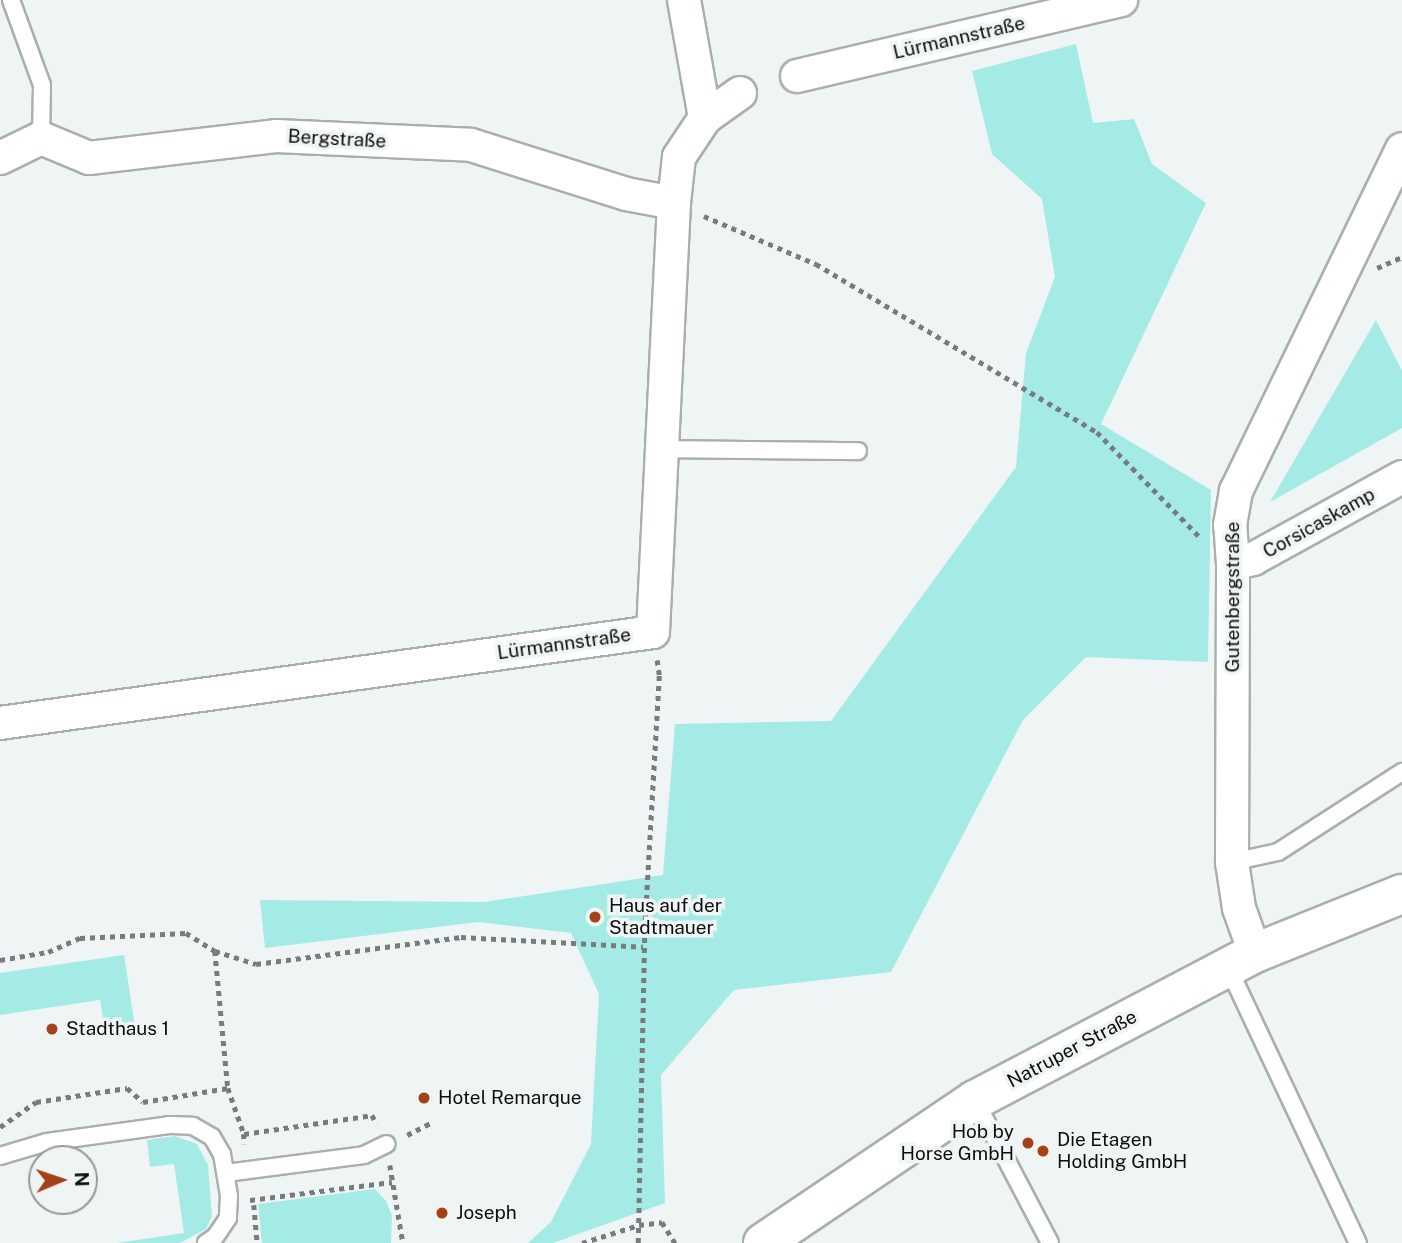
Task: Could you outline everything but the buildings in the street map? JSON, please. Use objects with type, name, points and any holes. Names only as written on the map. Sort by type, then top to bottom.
[{"type":"main road","name":"Natruper Straße","points":[[763,1243],[975,1100],[1241,960],[1402,894]]},
{"type":"street","points":[[684,0],[705,118]]},
{"type":"street","name":"Lürmannstraße","points":[[797,76],[1121,0]]},
{"type":"street","name":"Lürmannstraße","points":[[0,723],[653,632],[674,203],[679,157],[705,118],[740,93]]},
{"type":"street","name":"Bergstraße","points":[[41,138],[89,158],[276,136],[471,145],[626,194],[674,203]]},
{"type":"street","points":[[0,158],[41,138]]},
{"type":"street","name":"Gutenbergstraße","points":[[1241,960],[1239,908],[1232,862],[1233,564],[1230,525],[1236,491],[1402,149]]},
{"type":"street","name":"Corsicaskamp","points":[[1233,564],[1253,559],[1402,477]]},
{"type":"lane","points":[[11,0],[42,85],[41,138]]},
{"type":"lane","points":[[662,449],[858,451]]},
{"type":"lane","points":[[1232,862],[1278,852],[1402,772]]},
{"type":"lane","points":[[1241,960],[1358,1243]]},
{"type":"lane","points":[[975,1100],[1051,1243]]},
{"type":"lane","points":[[0,1156],[47,1142],[169,1125],[193,1126],[212,1137],[222,1154],[226,1173],[228,1218],[215,1237],[206,1243]]},
{"type":"lane","points":[[226,1173],[364,1155],[387,1144]]},
{"type":"path","points":[[674,203],[816,264],[1097,432],[1186,525],[1233,564]]},
{"type":"path","points":[[638,1243],[643,947],[659,675],[653,632]]},
{"type":"path","points":[[0,960],[48,952],[80,938],[186,933],[215,951],[256,964],[461,937],[643,947]]},
{"type":"path","points":[[215,951],[228,1088],[244,1135],[242,1201],[392,1182]]},
{"type":"path","points":[[0,1127],[36,1102],[127,1088],[143,1102],[228,1088]]},
{"type":"path","points":[[254,1205],[257,1243]]},
{"type":"path","points":[[582,1243],[639,1224],[662,1222],[676,1243]]},
{"type":"shaded area","points":[[1076,44],[1093,123],[1134,119],[1152,164],[1206,203],[1101,424],[1211,490],[1208,662],[1086,657],[1023,720],[891,972],[734,990],[661,1075],[665,1203],[553,1243],[528,1243],[551,1222],[591,1144],[599,994],[571,933],[478,922],[265,948],[260,900],[484,902],[663,875],[675,724],[831,721],[1016,467],[1026,353],[1055,277],[1042,199],[992,154],[972,71]]},
{"type":"shaded area","points":[[1376,320],[1402,371],[1402,428],[1270,502]]},
{"type":"shaded area","points":[[124,955],[135,1027],[105,1031],[100,1000],[0,1015],[0,973]]},
{"type":"shaded area","points":[[175,1136],[197,1144],[208,1165],[212,1216],[206,1229],[180,1243],[117,1243],[184,1233],[174,1164],[150,1167],[147,1140]]},
{"type":"shaded area","points":[[375,1189],[386,1201],[392,1216],[391,1243],[262,1243],[258,1204]]},
{"type":"place","name":"Haus auf der Stadtmauer","points":[[595,917]]},
{"type":"place","name":"Stadthaus 1","points":[[52,1029]]},
{"type":"place","name":"Hotel Remarque","points":[[424,1098]]},
{"type":"place","name":"Hob by Horse GmbH","points":[[1028,1143]]},
{"type":"place","name":"Die Etagen Holding GmbH","points":[[1043,1151]]},
{"type":"place","name":"Joseph","points":[[442,1213]]}]
